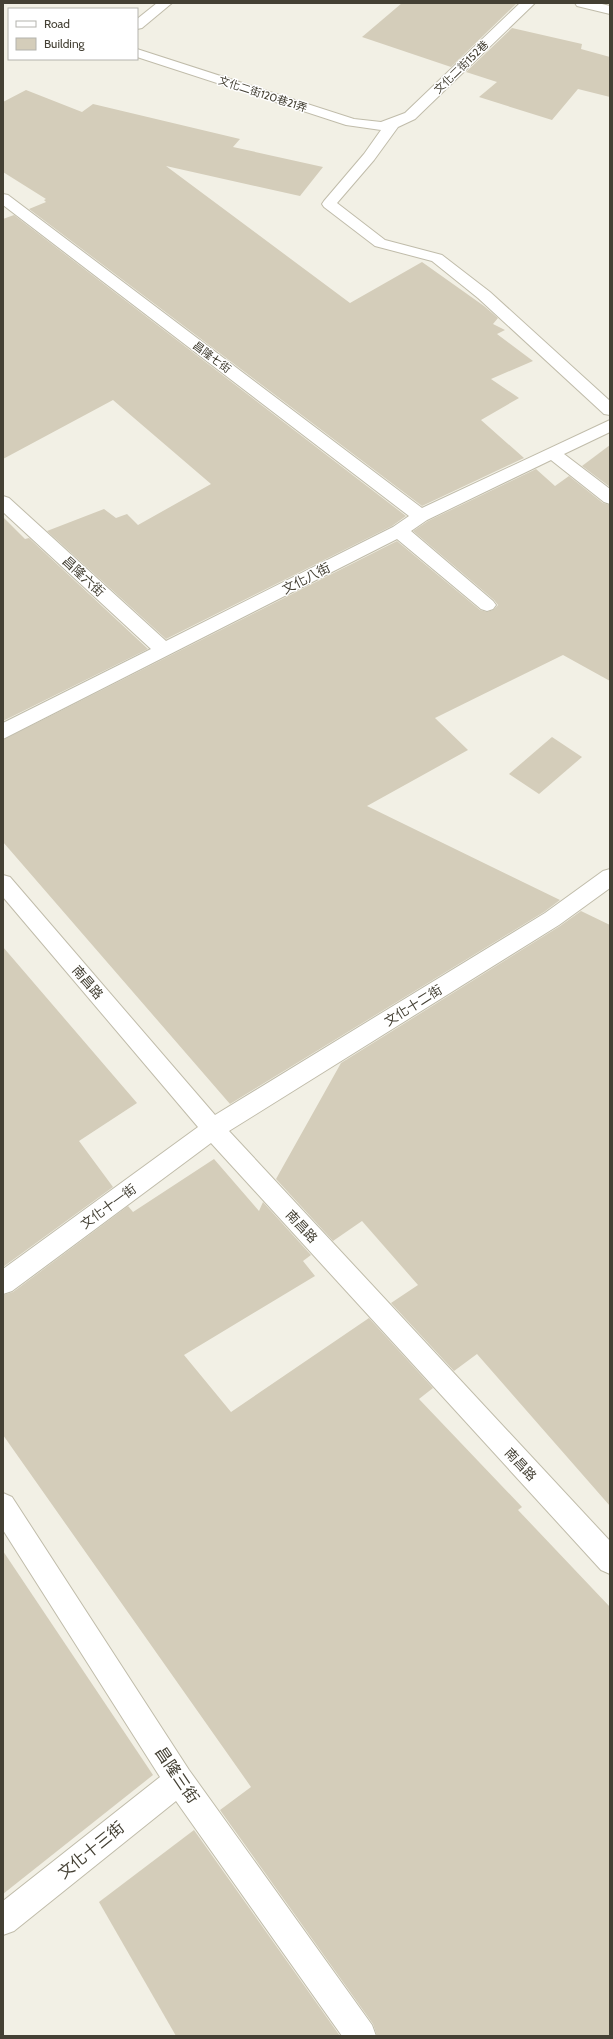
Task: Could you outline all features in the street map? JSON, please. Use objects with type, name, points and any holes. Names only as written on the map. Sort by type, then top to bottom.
[{"type":"street","points":[[138,24],[165,3]]},
{"type":"street","name":"文化二街152巷","points":[[391,126],[410,116],[528,3]]},
{"type":"street","points":[[582,3],[610,10]]},
{"type":"street","name":"文化二街120巷21弄","points":[[138,53],[351,122],[371,127],[391,126]]},
{"type":"street","points":[[391,126],[369,157],[328,204],[380,243],[438,258],[484,295],[610,410]]},
{"type":"street","name":"昌隆七街","points":[[7,205],[421,516]]},
{"type":"street","name":"文化八街","points":[[3,732],[399,531],[421,516],[610,425]]},
{"type":"street","points":[[552,453],[610,498]]},
{"type":"street","name":"昌隆六街","points":[[3,502],[164,650]]},
{"type":"street","points":[[399,531],[487,605]]},
{"type":"street","name":"文化十二街","points":[[213,1129],[552,919],[610,877]]},
{"type":"street","name":"南昌路","points":[[3,883],[213,1129],[610,1561]]},
{"type":"street","name":"文化十一街","points":[[3,1283],[213,1129]]},
{"type":"street","name":"昌隆三街","points":[[3,1506],[179,1780],[361,2036]]},
{"type":"street","name":"文化十三街","points":[[3,1920],[179,1780]]},
{"type":"building","points":[[402,3],[517,3],[451,67],[362,37]]},
{"type":"building","points":[[512,28],[582,44],[581,49],[610,57],[610,97],[578,89],[552,120],[479,97],[497,82],[466,72]]},
{"type":"building","points":[[26,90],[82,112],[93,104],[240,139],[233,147],[323,167],[300,196],[166,166],[350,303],[422,262],[484,306],[498,318],[493,324],[505,330],[497,334],[533,361],[491,379],[519,398],[481,420],[524,458],[422,506],[29,209],[46,202],[44,200],[46,199],[3,172],[3,102]]},
{"type":"building","points":[[14,215],[406,516],[392,526],[166,639],[47,531],[104,509],[116,518],[127,514],[138,525],[211,484],[113,400],[3,459],[3,219]]},
{"type":"building","points":[[610,445],[610,487],[582,466]]},
{"type":"building","points":[[536,469],[555,486],[569,476],[603,503],[610,505],[610,681],[563,655],[435,718],[468,750],[367,806],[560,900],[544,912],[230,1104],[3,842],[3,740],[397,541],[480,610],[487,612],[493,610],[498,605],[494,600],[413,531],[428,521]]},
{"type":"building","points":[[3,517],[25,539],[29,538],[148,649],[3,721]]},
{"type":"building","points":[[552,737],[582,757],[539,794],[509,774]]},
{"type":"building","points":[[581,911],[610,925],[610,1506],[477,1354],[454,1371],[391,1303],[418,1285],[362,1221],[333,1241],[276,1179],[341,1063],[560,926]]},
{"type":"building","points":[[3,947],[137,1103],[79,1141],[113,1187],[3,1267]]},
{"type":"building","points":[[214,1159],[259,1211],[263,1202],[311,1255],[303,1261],[315,1276],[184,1355],[231,1412],[369,1318],[433,1388],[419,1399],[522,1507],[518,1510],[610,1607],[610,2036],[377,2036],[373,2024],[220,1810],[251,1787],[3,1435],[3,1295],[13,1292],[128,1206],[133,1212]]},
{"type":"building","points":[[3,1551],[153,1775],[3,1894]]},
{"type":"building","points":[[194,1830],[340,2036],[176,2036],[99,1902]]}]
